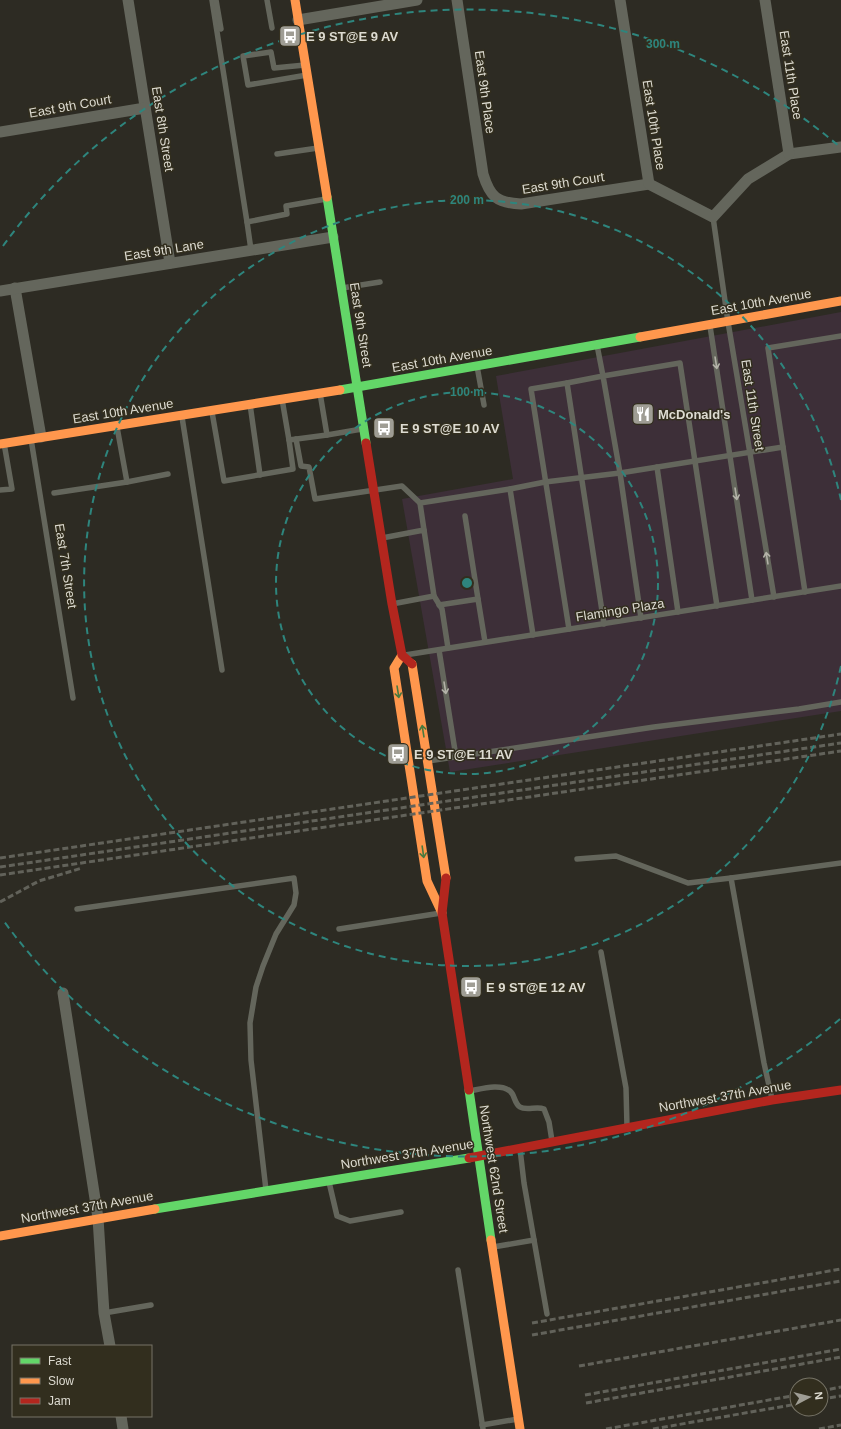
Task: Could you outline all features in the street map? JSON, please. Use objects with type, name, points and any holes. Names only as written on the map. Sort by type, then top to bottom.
[{"type":"main road","name":"East 9th Street","points":[[295,0],[392,604],[402,655],[412,664],[436,811]]},
{"type":"main road","name":"East 10th Avenue","points":[[2,443],[358,387],[841,301]]},
{"type":"main road","name":"Northwest 62nd Street","points":[[402,655],[394,668],[427,881],[442,913]]},
{"type":"main road","name":"Northwest 62nd Street","points":[[436,811],[446,879],[442,913],[520,1429]]},
{"type":"main road","name":"Northwest 37th Avenue","points":[[0,1236],[98,1218],[479,1156],[772,1100],[841,1090]]},
{"type":"street","name":"East 8th Street","points":[[128,0],[170,263]]},
{"type":"street","points":[[298,20],[417,0]]},
{"type":"street","name":"East 9th Place","points":[[457,0],[483,174],[487,187]]},
{"type":"street","name":"East 10th Place","points":[[620,0],[649,184],[713,217]]},
{"type":"street","name":"East 11th Place","points":[[765,0],[789,154]]},
{"type":"street","name":"East 9th Court","points":[[0,132],[145,108]]},
{"type":"street","points":[[713,217],[748,179],[789,154],[841,147]]},
{"type":"street","name":"East 9th Court","points":[[487,187],[494,196],[507,204],[521,204],[649,184]]},
{"type":"street","name":"East 9th Lane","points":[[0,291],[333,237]]},
{"type":"street","name":"East 7th Street","points":[[15,288],[36,438]]},
{"type":"street","points":[[63,993],[98,1218],[104,1313],[110,1345]]},
{"type":"street","points":[[121,1417],[123,1429]]},
{"type":"lane","points":[[212,0],[251,250]]},
{"type":"lane","points":[[216,0],[221,29]]},
{"type":"lane","points":[[267,0],[272,28]]},
{"type":"lane","points":[[305,65],[274,68],[271,52],[243,56],[248,85],[307,75]]},
{"type":"lane","points":[[277,154],[318,148]]},
{"type":"lane","points":[[247,222],[287,214],[286,206],[327,199]]},
{"type":"lane","name":"East 11th Street","points":[[713,217],[728,322],[774,597]]},
{"type":"lane","points":[[342,288],[380,282]]},
{"type":"lane","points":[[710,325],[752,600]]},
{"type":"lane","points":[[805,592],[768,348],[841,336]]},
{"type":"lane","points":[[597,345],[620,473],[641,618]]},
{"type":"lane","points":[[569,629],[531,389],[680,363],[717,606]]},
{"type":"lane","points":[[477,366],[484,405]]},
{"type":"lane","points":[[567,383],[604,624]]},
{"type":"lane","points":[[320,393],[327,435]]},
{"type":"lane","points":[[282,399],[301,466],[309,467],[314,499],[402,486],[420,503],[434,596],[442,609],[448,648]]},
{"type":"lane","points":[[250,404],[260,475]]},
{"type":"lane","points":[[212,410],[224,481],[293,469],[293,440]]},
{"type":"lane","points":[[182,414],[222,670]]},
{"type":"lane","points":[[117,425],[127,482]]},
{"type":"lane","points":[[293,440],[365,429]]},
{"type":"lane","name":"East 7th Street","points":[[36,438],[73,698]]},
{"type":"lane","points":[[0,490],[12,489],[2,443]]},
{"type":"lane","points":[[420,503],[545,482],[620,473],[783,447]]},
{"type":"lane","points":[[657,467],[678,612]]},
{"type":"lane","points":[[54,493],[168,474]]},
{"type":"lane","points":[[510,489],[533,635]]},
{"type":"lane","points":[[465,516],[485,642]]},
{"type":"lane","points":[[382,538],[424,530]]},
{"type":"lane","name":"Flamingo Plaza","points":[[402,655],[841,586]]},
{"type":"lane","points":[[392,604],[434,596]]},
{"type":"lane","points":[[439,605],[478,599]]},
{"type":"lane","points":[[439,650],[456,757]]},
{"type":"lane","points":[[428,761],[654,727],[799,709],[841,702]]},
{"type":"lane","points":[[577,859],[616,856],[688,883],[841,863]]},
{"type":"lane","points":[[77,909],[294,878],[296,893],[294,905],[276,934],[263,966],[256,987],[250,1023],[251,1060],[266,1191]]},
{"type":"lane","points":[[731,878],[772,1100]]},
{"type":"lane","points":[[339,929],[442,913]]},
{"type":"lane","points":[[602,952],[626,1088],[627,1128]]},
{"type":"lane","points":[[469,1091],[500,1087],[510,1091],[518,1106],[522,1108],[544,1108],[549,1122],[552,1142]]},
{"type":"lane","points":[[520,1148],[524,1183],[547,1314]]},
{"type":"lane","points":[[328,1180],[337,1216],[350,1221],[401,1212]]},
{"type":"lane","points":[[493,1247],[534,1240]]},
{"type":"lane","points":[[458,1270],[483,1427],[519,1419]]},
{"type":"lane","points":[[104,1313],[151,1305]]},
{"type":"shaded area","points":[[841,312],[841,711],[450,772],[402,499],[513,479],[496,376]]},
{"type":"railway","points":[[0,858],[841,734]]},
{"type":"railway","points":[[0,867],[841,743]]},
{"type":"railway","points":[[0,875],[841,751]]},
{"type":"railway","points":[[0,902],[39,881],[82,868]]},
{"type":"railway","points":[[532,1323],[841,1269]]},
{"type":"railway","points":[[532,1335],[841,1281]]},
{"type":"railway","points":[[579,1366],[841,1320]]},
{"type":"railway","points":[[585,1395],[841,1349]]},
{"type":"railway","points":[[586,1403],[841,1357]]},
{"type":"railway","points":[[829,1389],[841,1387]]},
{"type":"railway","points":[[606,1429],[789,1396]]},
{"type":"railway","points":[[829,1398],[841,1396]]},
{"type":"railway","points":[[653,1429],[789,1405]]},
{"type":"railway","points":[[819,1429],[841,1425]]},
{"type":"traffic: fast","points":[[327,197],[366,443]]},
{"type":"traffic: fast","points":[[340,390],[640,337]]},
{"type":"traffic: fast","points":[[469,1090],[491,1240]]},
{"type":"traffic: fast","points":[[155,1209],[469,1158]]},
{"type":"traffic: slow","points":[[295,0],[327,197]]},
{"type":"traffic: slow","points":[[640,337],[841,301]]},
{"type":"traffic: slow","points":[[0,444],[340,390]]},
{"type":"traffic: slow","points":[[402,655],[394,668],[427,881],[442,913]]},
{"type":"traffic: slow","points":[[412,664],[446,878]]},
{"type":"traffic: slow","points":[[0,1236],[155,1209]]},
{"type":"traffic: slow","points":[[491,1240],[520,1429]]},
{"type":"traffic: jam","points":[[366,443],[392,604],[402,655],[412,664]]},
{"type":"traffic: jam","points":[[446,878],[442,913],[469,1090]]},
{"type":"traffic: jam","points":[[469,1158],[772,1100],[841,1090]]},
{"type":"place","name":"E 9 ST@E 9 AV","points":[[290,36]]},
{"type":"place","name":"McDonald's","points":[[643,414]]},
{"type":"place","name":"E 9 ST@E 10 AV","points":[[384,428]]},
{"type":"place","name":"E 9 ST@E 11 AV","points":[[398,754]]},
{"type":"place","name":"E 9 ST@E 12 AV","points":[[471,987]]}]
